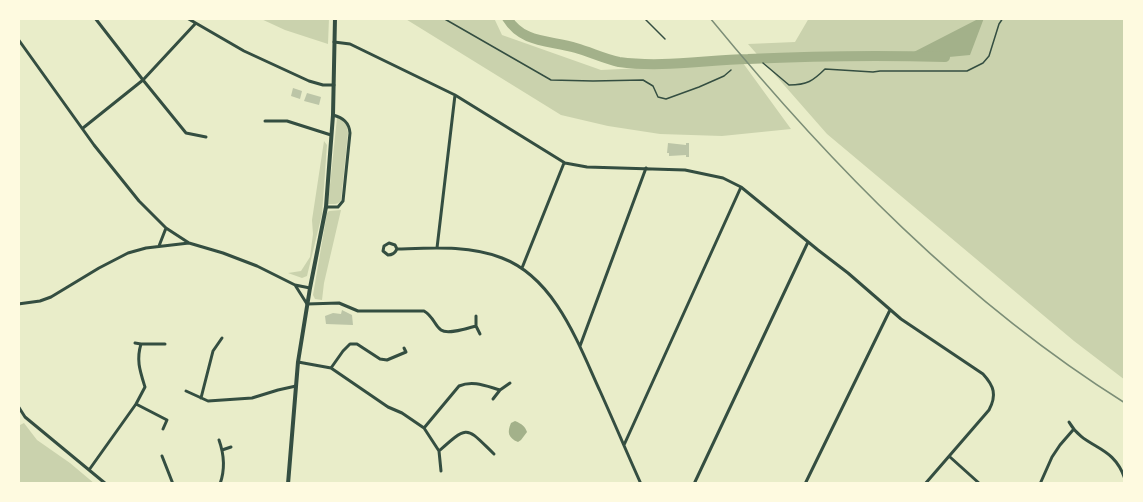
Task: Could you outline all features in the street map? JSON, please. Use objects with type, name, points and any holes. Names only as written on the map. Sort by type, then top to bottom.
[{"type":"main road","points":[[288,484],[298,362],[326,207],[333,115],[335,18]]},
{"type":"street","points":[[95,18],[186,133],[206,138]]},
{"type":"street","points":[[187,18],[244,51],[309,81],[334,85]]},
{"type":"street","points":[[83,128],[143,80],[195,24]]},
{"type":"street","points":[[18,39],[118,176],[166,228],[189,243],[223,253],[257,266],[295,285],[310,288]]},
{"type":"street","points":[[334,42],[350,44],[455,95],[565,163],[586,167],[685,170],[717,176],[741,187],[890,310],[983,374],[990,382],[994,400],[989,410],[925,484]]},
{"type":"street","points":[[437,248],[455,95]]},
{"type":"street","points":[[326,207],[338,207],[343,201],[350,133],[346,121],[333,115]]},
{"type":"street","points":[[265,121],[287,121],[331,135]]},
{"type":"street","points":[[522,268],[565,163]]},
{"type":"street","points":[[580,346],[646,168]]},
{"type":"street","points":[[624,445],[741,187]]},
{"type":"street","points":[[159,246],[166,228]]},
{"type":"street","points":[[694,484],[808,242]]},
{"type":"street","points":[[18,304],[51,297],[128,253],[159,246],[189,243]]},
{"type":"street","points":[[389,243],[395,245],[397,249],[392,255],[383,251],[384,246],[389,243]]},
{"type":"street","points":[[397,249],[437,248],[474,251],[502,258],[522,268],[539,282],[558,306],[580,346],[641,484]]},
{"type":"street","points":[[295,285],[307,304],[339,303],[358,311],[424,311],[431,316],[440,329],[448,332],[476,326]]},
{"type":"street","points":[[806,484],[890,310]]},
{"type":"street","points":[[476,316],[476,326],[480,334]]},
{"type":"street","points":[[201,398],[213,351],[222,338]]},
{"type":"street","points":[[135,343],[165,344]]},
{"type":"street","points":[[89,470],[136,404],[145,387],[139,368],[141,344]]},
{"type":"street","points":[[331,368],[350,344],[357,344],[381,359],[387,360],[406,352],[404,348]]},
{"type":"street","points":[[298,362],[331,368],[424,428],[439,451],[441,471]]},
{"type":"street","points":[[493,399],[510,382]]},
{"type":"street","points":[[424,428],[459,386],[472,383],[500,390]]},
{"type":"street","points":[[186,391],[208,400],[252,398],[296,386]]},
{"type":"street","points":[[136,404],[167,420],[163,429]]},
{"type":"street","points":[[18,406],[25,417],[106,484]]},
{"type":"street","points":[[1069,423],[1073,430],[1113,457],[1123,467],[1125,479]]},
{"type":"street","points":[[1045,484],[1040,483],[1052,457],[1073,430]]},
{"type":"street","points":[[439,451],[459,433],[467,432],[474,434],[494,453]]},
{"type":"street","points":[[219,440],[222,450],[223,477],[220,484]]},
{"type":"street","points":[[222,450],[231,447]]},
{"type":"street","points":[[162,456],[173,484]]},
{"type":"street","points":[[950,457],[980,484]]},
{"type":"street","points":[[159,465],[165,462]]},
{"type":"lane","points":[[644,18],[665,39]]},
{"type":"path","points":[[443,18],[551,80],[643,80],[653,86],[658,97],[666,99],[699,87],[731,70]]},
{"type":"path","points":[[763,63],[789,85],[803,85],[816,78],[825,69],[873,72],[967,71],[983,63],[989,56],[1003,18]]},
{"type":"shaded area","points":[[259,18],[329,18],[328,44],[285,30]]},
{"type":"shaded area","points":[[404,18],[494,18],[502,35],[601,70],[743,63],[791,129],[722,136],[660,134],[608,126],[561,115]]},
{"type":"shaded area","points":[[809,18],[1125,18],[1125,380],[1074,341],[827,134],[748,44],[795,42]]},
{"type":"shaded area","points":[[984,18],[970,55],[906,56]]},
{"type":"shaded area","points":[[337,118],[346,122],[348,133],[341,200],[328,204]]},
{"type":"shaded area","points":[[324,141],[327,145],[322,214],[307,276],[302,278],[288,273],[301,271],[310,257],[312,220]]},
{"type":"shaded area","points":[[341,210],[322,300],[315,299],[313,295],[327,213]]},
{"type":"shaded area","points":[[515,421],[523,425],[527,432],[518,442],[510,437],[509,432],[511,423]]},
{"type":"shaded area","points":[[24,423],[37,440],[95,484],[18,484],[18,426]]},
{"type":"building","points":[[293,88],[302,91],[300,99],[291,96]]},
{"type":"building","points":[[307,93],[321,97],[319,105],[304,101]]},
{"type":"building","points":[[668,143],[686,145],[689,143],[689,157],[686,155],[669,156]]},
{"type":"building","points":[[342,310],[352,315],[353,325],[326,324],[325,316],[333,313],[341,314]]},
{"type":"waterway","points":[[507,18],[521,33],[529,37],[576,48],[614,61],[635,64],[821,57],[945,57]]},
{"type":"railway","points":[[710,18],[803,126],[902,227],[1009,321],[1125,403]]}]
